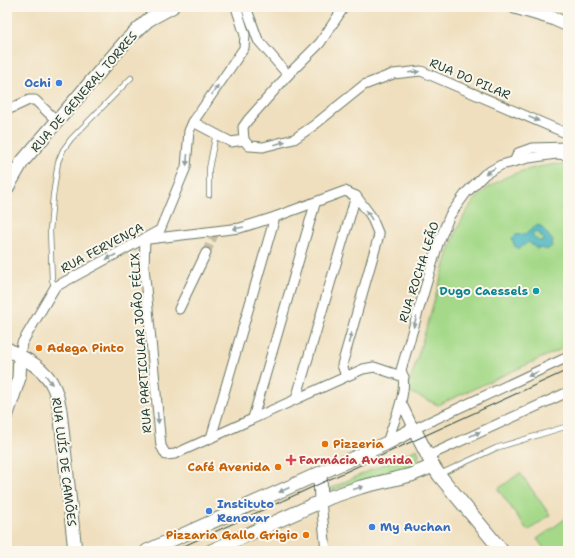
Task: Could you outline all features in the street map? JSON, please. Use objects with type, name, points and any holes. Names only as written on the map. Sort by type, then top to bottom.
[{"type":"main road","name":"RUA DE GENERAL TORRES","points":[[7,188],[22,162],[126,41],[148,20],[172,7]]},
{"type":"main road","points":[[515,7],[552,18],[568,25]]},
{"type":"main road","name":"RUA LUÍS DE CAMÕES","points":[[7,349],[41,370],[53,386],[57,397],[60,410],[75,551]]},
{"type":"main road","points":[[7,414],[19,378],[20,356]]},
{"type":"main road","points":[[147,551],[320,474],[414,429],[433,466],[502,551]]},
{"type":"main road","points":[[211,551],[331,497],[361,487],[411,475],[433,466]]},
{"type":"main road","points":[[320,474],[321,501]]},
{"type":"street","name":"RUA FERVENÇA","points":[[20,356],[22,343],[55,287],[160,230],[186,167],[189,131],[244,48],[245,35],[236,7]]},
{"type":"street","points":[[244,140],[243,128],[288,76],[320,43],[344,7]]},
{"type":"street","points":[[248,11],[258,40],[288,76]]},
{"type":"street","name":"RUA DO PILAR","points":[[194,122],[231,142],[244,140],[249,146],[263,147],[294,138],[312,126],[364,85],[393,74],[421,71],[568,134]]},
{"type":"street","points":[[12,108],[29,100],[34,100],[57,121]]},
{"type":"street","points":[[515,160],[518,153],[532,148],[568,146]]},
{"type":"street","name":"RUA ROCHA LEÃO","points":[[387,443],[401,402],[404,377],[401,370],[438,244],[450,215],[466,193],[485,174],[501,165],[515,160],[556,154],[568,155]]},
{"type":"street","name":"RUA PARTICULAR JOÃO FÉLIX","points":[[356,196],[345,191],[314,204],[240,228],[145,239],[144,267],[161,446],[166,454],[175,454],[363,369],[374,367],[404,377]]},
{"type":"street","points":[[346,376],[342,365],[379,235],[371,216],[356,196]]},
{"type":"street","points":[[296,398],[356,196]]},
{"type":"street","points":[[253,418],[314,204]]},
{"type":"street","points":[[211,438],[275,217]]},
{"type":"street","points":[[179,309],[206,253]]},
{"type":"street","points":[[401,402],[414,429],[568,357]]},
{"type":"street","points":[[433,466],[568,392]]},
{"type":"street","points":[[321,501],[326,551]]},
{"type":"lane","points":[[55,287],[52,280],[50,231],[58,162],[63,150],[71,139],[131,78]]},
{"type":"lane","points":[[209,195],[209,169],[216,133]]},
{"type":"lane","points":[[433,466],[568,426]]},
{"type":"green space","points":[[555,164],[568,165],[568,346],[438,405],[407,391],[456,232],[468,209],[485,191],[512,174]]},
{"type":"green space","points":[[417,449],[419,454],[418,460],[411,467],[327,492],[327,490]]},
{"type":"green space","points":[[520,473],[550,515],[528,531],[498,489]]},
{"type":"green space","points":[[568,517],[568,549],[565,551],[546,551],[537,539]]},
{"type":"water","points":[[536,225],[541,226],[553,241],[552,246],[547,250],[541,248],[537,249],[528,242],[520,248],[516,248],[512,238],[515,235],[526,234]],"holes":[[[534,232],[537,232],[544,239],[543,241],[538,240],[532,235]]]},
{"type":"tunnel","points":[[206,253],[216,230]]},
{"type":"tram line","points":[[173,551],[568,370]]},
{"type":"place","name":"Ochi","points":[[59,83]]},
{"type":"place","name":"Dugo Caessels","points":[[536,291]]},
{"type":"place","name":"Adega Pinto","points":[[39,348]]},
{"type":"place","name":"Pizzeria","points":[[325,444]]},
{"type":"place","name":"Farmácia Avenida","points":[[291,460]]},
{"type":"place","name":"Café Avenida","points":[[278,467]]},
{"type":"place","name":"Instituto Renovar","points":[[209,511]]},
{"type":"place","name":"My Auchan","points":[[372,527]]},
{"type":"place","name":"Pizzaria Gallo Grigio","points":[[306,535]]}]
